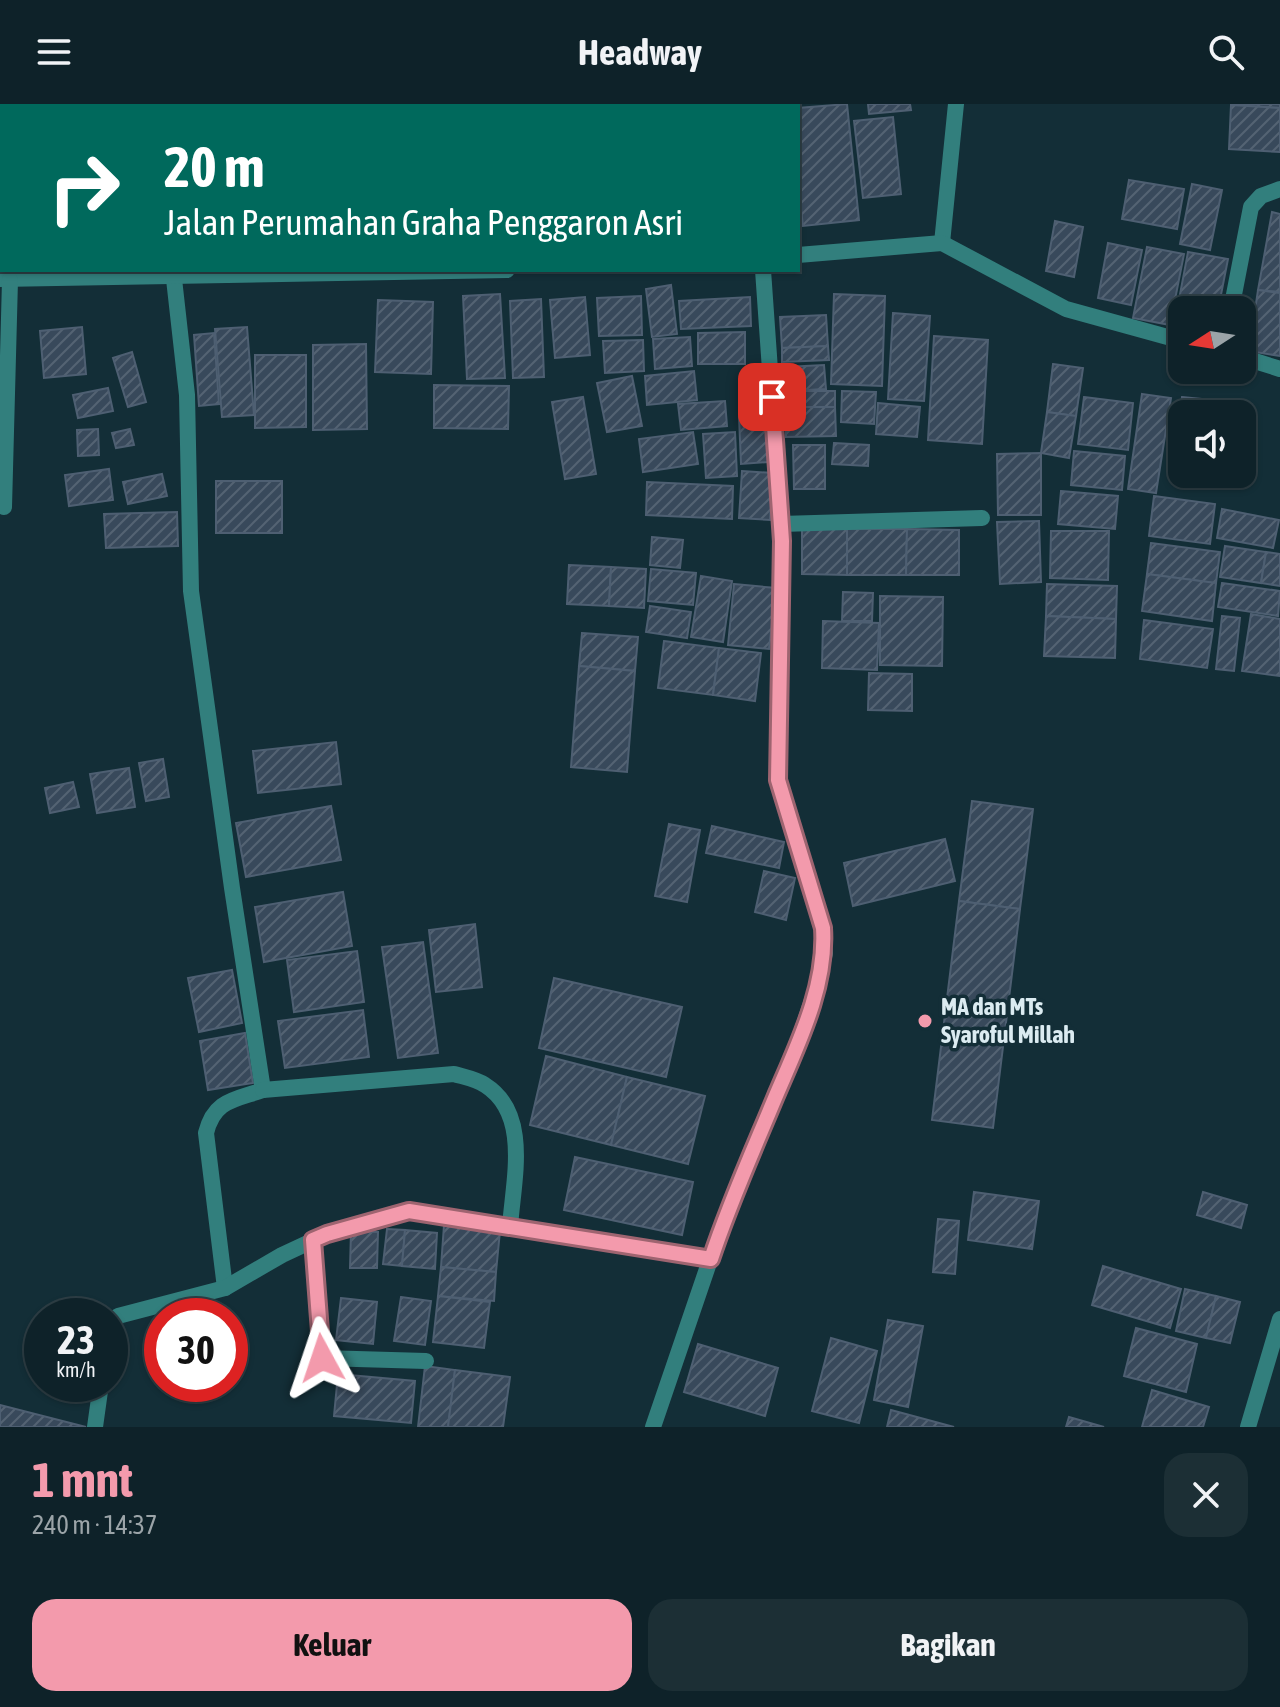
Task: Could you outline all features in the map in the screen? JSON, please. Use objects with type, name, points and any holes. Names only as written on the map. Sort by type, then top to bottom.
[{"type":"street","points":[[942,243],[956,104]]},
{"type":"street","points":[[1234,296],[1251,207],[1261,196],[1280,189]]},
{"type":"street","points":[[800,255],[942,243],[1066,309],[1168,337]]},
{"type":"street","points":[[4,507],[5,280],[331,272]]},
{"type":"street","points":[[653,1427],[723,1222],[796,1048],[825,953],[823,928],[778,780],[781,524],[763,272]]},
{"type":"street","points":[[173,274],[187,395],[191,591],[263,1090]]},
{"type":"street","points":[[1256,361],[1280,369]]},
{"type":"street","points":[[781,524],[982,518]]},
{"type":"street","points":[[225,1288],[206,1133],[211,1116],[221,1104],[263,1090],[454,1074],[484,1084],[505,1103],[516,1134],[510,1227]]},
{"type":"street","points":[[128,1319],[225,1288],[327,1234],[409,1211],[711,1259]]},
{"type":"street","points":[[313,1240],[322,1358],[426,1361]]},
{"type":"street","points":[[1248,1427],[1280,1319]]},
{"type":"street","points":[[95,1427],[98,1402]]},
{"type":"building","points":[[847,104],[859,220],[803,226],[800,108]]},
{"type":"building","points":[[868,104],[910,104],[911,110],[869,114]]},
{"type":"building","points":[[1280,104],[1280,108],[1231,105]]},
{"type":"building","points":[[1231,105],[1280,108],[1280,152],[1229,149]]},
{"type":"building","points":[[893,117],[901,194],[863,198],[854,121]]},
{"type":"building","points":[[1129,180],[1184,189],[1177,229],[1122,219]]},
{"type":"building","points":[[1192,184],[1222,190],[1210,250],[1180,244]]},
{"type":"building","points":[[1272,212],[1280,214],[1280,292],[1258,290]]},
{"type":"building","points":[[1055,221],[1083,227],[1074,277],[1046,271]]},
{"type":"building","points":[[1108,243],[1142,250],[1131,305],[1098,298]]},
{"type":"building","points":[[1147,247],[1184,254],[1176,296],[1168,296],[1168,325],[1133,318]]},
{"type":"building","points":[[1188,252],[1228,259],[1221,296],[1180,296]]},
{"type":"building","points":[[671,285],[677,334],[652,337],[646,289]]},
{"type":"building","points":[[1258,290],[1280,293],[1280,356],[1256,352]]},
{"type":"building","points":[[500,294],[505,378],[467,379],[463,296]]},
{"type":"building","points":[[834,294],[885,296],[882,386],[831,384]]},
{"type":"building","points":[[641,296],[642,335],[599,336],[597,298]]},
{"type":"building","points":[[585,297],[590,355],[555,358],[550,300]]},
{"type":"building","points":[[750,297],[751,326],[681,329],[679,301]]},
{"type":"building","points":[[541,299],[544,377],[513,378],[510,301]]},
{"type":"building","points":[[378,300],[433,302],[431,374],[375,372]]},
{"type":"building","points":[[893,313],[930,316],[924,401],[888,399]]},
{"type":"building","points":[[826,315],[828,346],[782,348],[780,317]]},
{"type":"building","points":[[82,327],[86,374],[44,378],[40,331]]},
{"type":"building","points":[[247,327],[254,415],[222,417],[215,329]]},
{"type":"building","points":[[745,332],[745,364],[698,364],[698,333]]},
{"type":"building","points":[[214,333],[219,404],[199,406],[194,335]]},
{"type":"building","points":[[934,336],[988,340],[982,444],[928,440]]},
{"type":"building","points":[[690,337],[692,366],[655,369],[653,339]]},
{"type":"building","points":[[643,340],[644,371],[605,373],[603,341]]},
{"type":"building","points":[[366,344],[367,429],[313,430],[313,345]]},
{"type":"building","points":[[828,346],[829,360],[782,362],[782,348]]},
{"type":"building","points":[[132,352],[146,402],[128,407],[113,358]]},
{"type":"building","points":[[255,355],[306,355],[306,427],[255,428]]},
{"type":"building","points":[[1053,364],[1083,368],[1076,416],[1047,412]]},
{"type":"building","points":[[824,365],[826,389],[786,391],[785,367]]},
{"type":"building","points":[[694,371],[697,400],[647,405],[645,376]]},
{"type":"building","points":[[632,376],[642,426],[607,432],[597,383]]},
{"type":"building","points":[[434,385],[509,386],[508,429],[434,428]]},
{"type":"building","points":[[108,388],[113,411],[78,418],[73,395]]},
{"type":"building","points":[[786,391],[835,391],[835,407],[786,407]]},
{"type":"building","points":[[842,391],[876,392],[874,424],[841,422]]},
{"type":"building","points":[[1142,394],[1171,398],[1168,400],[1156,493],[1128,489]]},
{"type":"building","points":[[583,397],[596,474],[565,479],[552,402]]},
{"type":"building","points":[[1084,397],[1133,403],[1128,450],[1078,444]]},
{"type":"building","points":[[1182,397],[1211,400],[1182,400]]},
{"type":"building","points":[[725,401],[727,426],[681,430],[678,404]]},
{"type":"building","points":[[878,403],[920,407],[917,437],[876,434]]},
{"type":"building","points":[[786,407],[835,407],[836,436],[786,437]]},
{"type":"building","points":[[1047,412],[1076,416],[1069,458],[1041,453]]},
{"type":"building","points":[[766,416],[768,462],[741,464],[739,417]]},
{"type":"building","points":[[98,429],[99,455],[78,456],[77,430]]},
{"type":"building","points":[[130,429],[134,445],[116,448],[112,433]]},
{"type":"building","points":[[693,432],[698,464],[643,472],[639,439]]},
{"type":"building","points":[[735,432],[737,476],[706,478],[703,434]]},
{"type":"building","points":[[834,443],[869,445],[868,466],[832,464]]},
{"type":"building","points":[[793,445],[825,445],[825,489],[794,489]]},
{"type":"building","points":[[1074,451],[1125,456],[1122,490],[1071,485]]},
{"type":"building","points":[[1041,453],[1041,515],[998,515],[997,454]]},
{"type":"building","points":[[109,469],[113,500],[69,506],[65,475]]},
{"type":"building","points":[[742,471],[773,473],[770,520],[739,518]]},
{"type":"building","points":[[162,474],[167,496],[128,504],[123,482]]},
{"type":"building","points":[[216,481],[282,481],[282,533],[216,533]]},
{"type":"building","points":[[647,482],[733,486],[732,519],[646,515]]},
{"type":"building","points":[[1061,491],[1118,496],[1115,529],[1058,524]]},
{"type":"building","points":[[1154,496],[1215,504],[1210,544],[1149,536]]},
{"type":"building","points":[[1222,509],[1279,520],[1273,548],[1217,538]]},
{"type":"building","points":[[177,512],[178,546],[106,548],[104,514]]},
{"type":"building","points":[[1039,521],[1041,582],[1000,584],[997,522]]},
{"type":"building","points":[[802,528],[847,529],[847,575],[802,574]]},
{"type":"building","points":[[847,529],[907,529],[906,575],[847,575]]},
{"type":"building","points":[[907,529],[959,530],[959,575],[906,575]]},
{"type":"building","points":[[1051,531],[1109,531],[1108,580],[1050,578]]},
{"type":"building","points":[[652,537],[683,540],[680,568],[650,565]]},
{"type":"building","points":[[1151,543],[1220,552],[1216,583],[1147,574]]},
{"type":"building","points":[[1225,546],[1266,552],[1261,583],[1220,577]]},
{"type":"building","points":[[1266,552],[1280,554],[1280,586],[1261,583]]},
{"type":"building","points":[[569,565],[611,567],[609,606],[567,604]]},
{"type":"building","points":[[611,567],[646,569],[644,608],[609,606]]},
{"type":"building","points":[[651,569],[696,573],[693,605],[648,601]]},
{"type":"building","points":[[1147,574],[1216,583],[1212,621],[1142,611]]},
{"type":"building","points":[[701,576],[732,581],[723,642],[691,637]]},
{"type":"building","points":[[1222,583],[1280,591],[1278,616],[1218,607]]},
{"type":"building","points":[[734,584],[776,588],[769,649],[728,645]]},
{"type":"building","points":[[1047,584],[1117,586],[1116,619],[1046,616]]},
{"type":"building","points":[[843,592],[873,593],[872,621],[842,621]]},
{"type":"building","points":[[880,596],[943,597],[942,666],[880,665]]},
{"type":"building","points":[[650,606],[691,612],[687,638],[646,632]]},
{"type":"building","points":[[1251,614],[1280,619],[1280,676],[1242,671]]},
{"type":"building","points":[[1046,616],[1116,619],[1115,658],[1044,656]]},
{"type":"building","points":[[1222,616],[1240,618],[1234,671],[1216,669]]},
{"type":"building","points":[[1144,620],[1213,629],[1207,668],[1140,659]]},
{"type":"building","points":[[823,621],[879,623],[877,670],[822,668]]},
{"type":"building","points":[[582,633],[638,637],[635,671],[579,666]]},
{"type":"building","points":[[664,641],[719,648],[713,695],[658,688]]},
{"type":"building","points":[[719,648],[761,653],[755,701],[713,695]]},
{"type":"building","points":[[579,666],[635,671],[627,772],[571,767]]},
{"type":"building","points":[[869,673],[912,674],[912,711],[868,710]]},
{"type":"building","points":[[336,742],[341,784],[258,793],[253,751]]},
{"type":"building","points":[[163,759],[169,797],[146,801],[139,763]]},
{"type":"building","points":[[129,768],[135,807],[97,813],[90,774]]},
{"type":"building","points":[[73,782],[79,807],[50,813],[45,788]]},
{"type":"building","points":[[972,801],[1033,809],[1020,909],[959,901]]},
{"type":"building","points":[[331,806],[341,860],[246,877],[236,823]]},
{"type":"building","points":[[669,824],[700,830],[687,902],[655,896]]},
{"type":"building","points":[[712,826],[784,842],[779,868],[706,853]]},
{"type":"building","points":[[945,839],[955,881],[853,906],[844,863]]},
{"type":"building","points":[[764,871],[795,878],[786,920],[755,912]]},
{"type":"building","points":[[343,892],[352,946],[264,962],[255,907]]},
{"type":"building","points":[[959,901],[1020,909],[993,1128],[932,1120]]},
{"type":"building","points":[[475,924],[482,987],[436,992],[429,930]]},
{"type":"building","points":[[423,942],[438,1053],[398,1058],[382,947]]},
{"type":"building","points":[[357,951],[364,1002],[294,1012],[287,960]]},
{"type":"building","points":[[232,970],[242,1023],[199,1032],[188,978]]},
{"type":"building","points":[[554,978],[682,1007],[666,1077],[539,1048]]},
{"type":"building","points":[[363,1010],[369,1057],[285,1068],[278,1021]]},
{"type":"building","points":[[245,1033],[253,1083],[208,1090],[200,1041]]},
{"type":"building","points":[[546,1056],[627,1077],[611,1145],[530,1125]]},
{"type":"building","points":[[627,1077],[705,1096],[688,1164],[611,1145]]},
{"type":"building","points":[[575,1157],[693,1182],[682,1235],[564,1210]]},
{"type":"building","points":[[974,1192],[1039,1201],[1032,1249],[968,1240]]},
{"type":"building","points":[[1203,1192],[1247,1205],[1241,1228],[1197,1215]]},
{"type":"building","points":[[938,1219],[959,1221],[955,1274],[933,1272]]},
{"type":"building","points":[[444,1225],[500,1231],[496,1272],[441,1267]]},
{"type":"building","points":[[387,1229],[405,1230],[402,1266],[383,1264]]},
{"type":"building","points":[[405,1230],[437,1233],[435,1269],[402,1266]]},
{"type":"building","points":[[351,1231],[378,1232],[377,1268],[350,1268]]},
{"type":"building","points":[[1103,1266],[1181,1289],[1170,1328],[1092,1305]]},
{"type":"building","points":[[441,1267],[496,1272],[494,1301],[438,1296]]},
{"type":"building","points":[[1185,1289],[1216,1296],[1206,1338],[1176,1331]]},
{"type":"building","points":[[438,1296],[490,1302],[484,1348],[433,1342]]},
{"type":"building","points":[[1216,1296],[1240,1302],[1230,1343],[1206,1338]]},
{"type":"building","points":[[401,1297],[431,1301],[425,1345],[394,1341]]},
{"type":"building","points":[[341,1298],[377,1302],[373,1344],[336,1340]]},
{"type":"building","points":[[888,1320],[923,1326],[908,1407],[874,1400]]},
{"type":"building","points":[[1136,1328],[1197,1344],[1186,1392],[1124,1376]]},
{"type":"building","points":[[831,1338],[877,1351],[859,1423],[812,1411]]},
{"type":"building","points":[[698,1344],[778,1368],[765,1416],[684,1392]]},
{"type":"building","points":[[425,1366],[455,1370],[448,1427],[418,1427]]},
{"type":"building","points":[[455,1370],[510,1377],[503,1427],[448,1427]]},
{"type":"building","points":[[338,1374],[415,1381],[411,1423],[334,1416]]},
{"type":"building","points":[[1152,1390],[1209,1407],[1203,1427],[1142,1427]]},
{"type":"building","points":[[0,1405],[86,1427],[0,1427]]},
{"type":"building","points":[[891,1410],[954,1427],[887,1427]]},
{"type":"building","points":[[1069,1417],[1104,1427],[1066,1427]]},
{"type":"place","name":"MA dan MTs Syaroful Millah","points":[[925,1021]]},
{"type":"route","points":[[322,1358],[313,1240],[409,1211],[711,1259],[723,1222],[796,1048],[825,953],[823,928],[778,780],[782,541],[772,397]]}]
